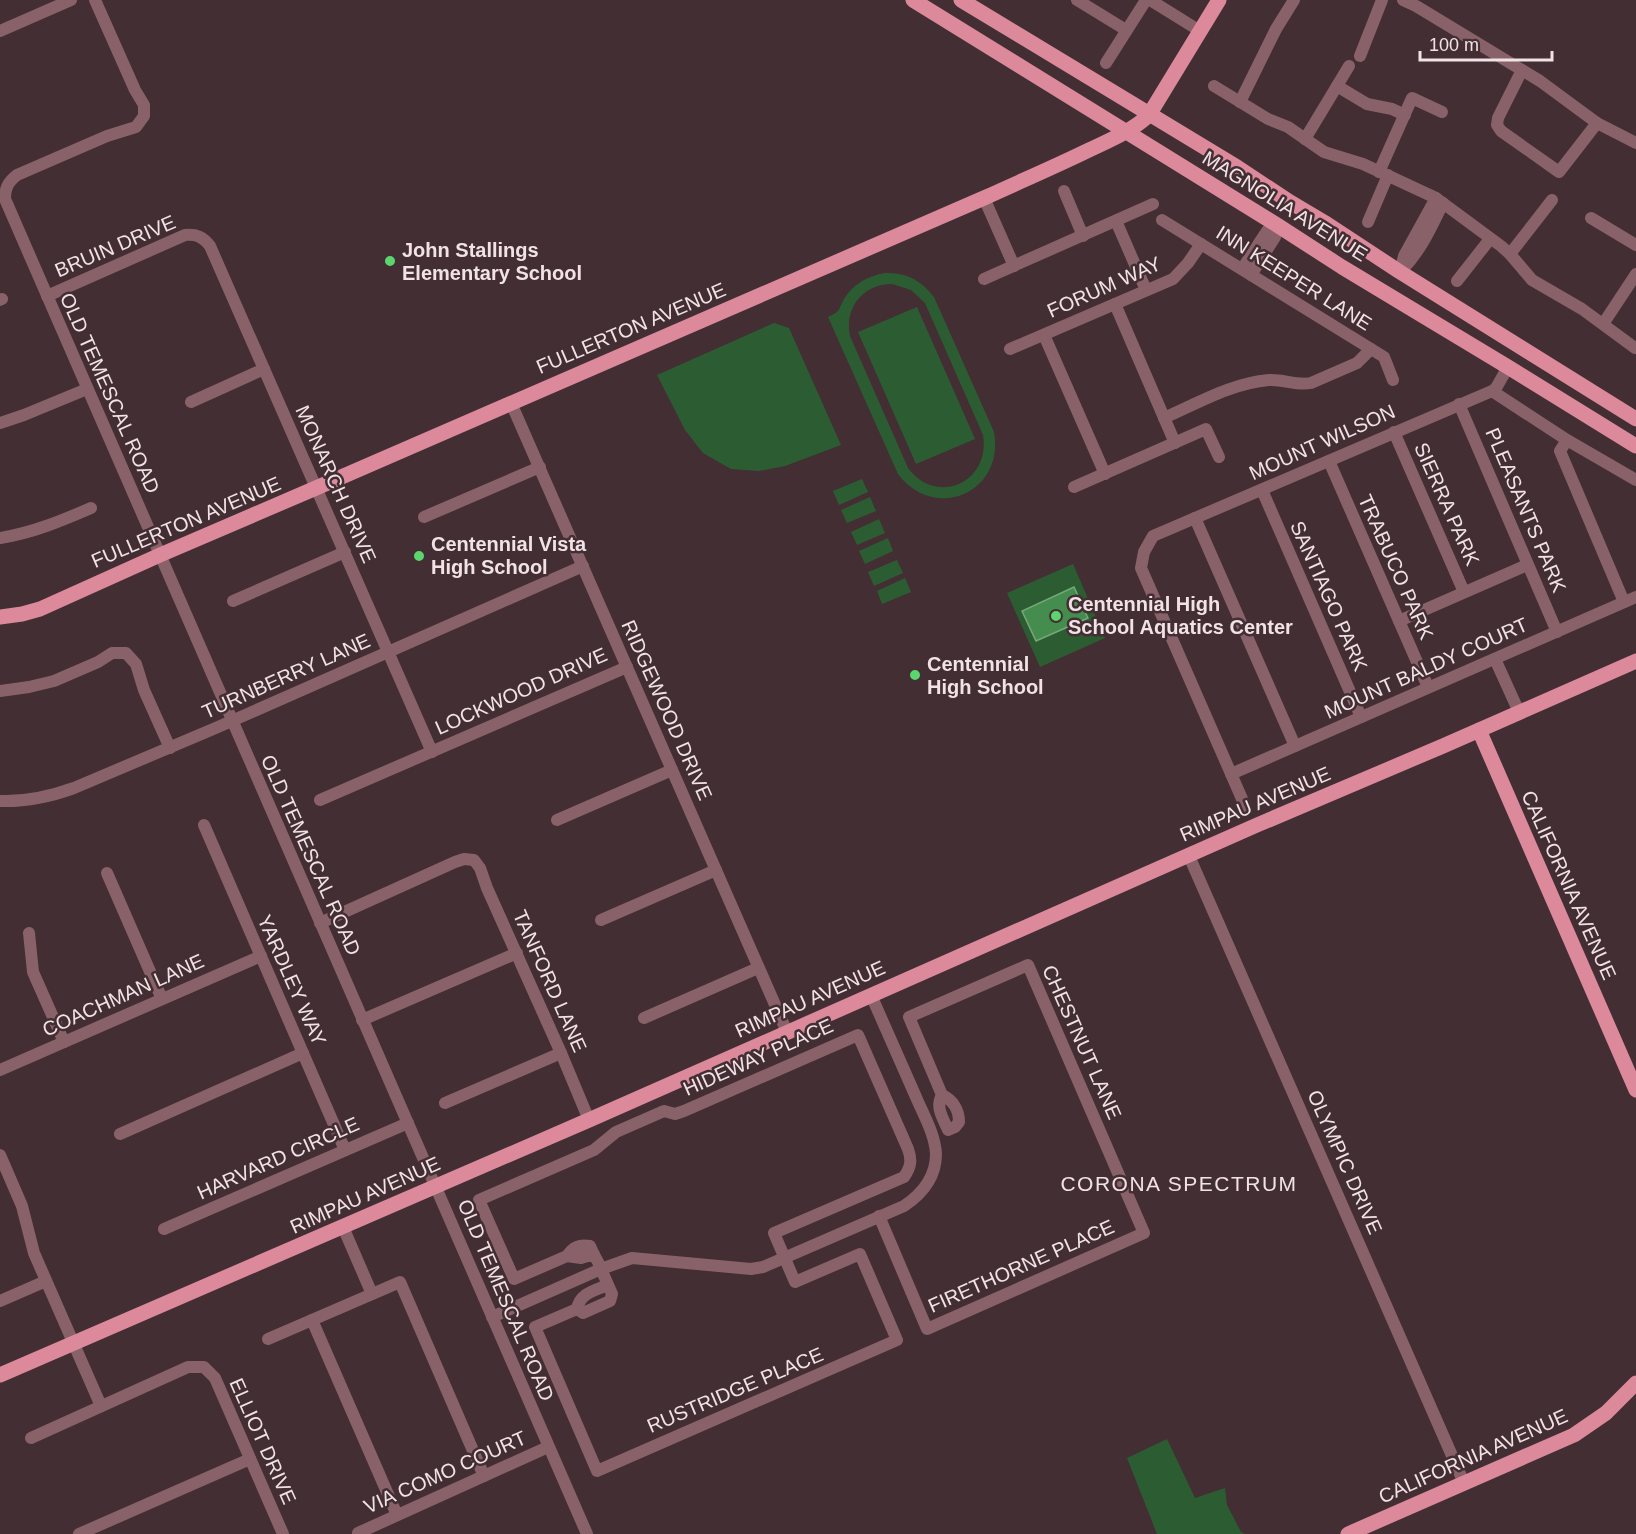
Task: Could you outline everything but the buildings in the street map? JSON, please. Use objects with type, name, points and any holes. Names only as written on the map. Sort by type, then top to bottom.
[{"type":"main road","name":"MAGNOLIA AVENUE","points":[[913,0],[1636,446]]},
{"type":"main road","name":"MAGNOLIA AVENUE","points":[[961,0],[1237,167],[1636,419]]},
{"type":"main road","name":"FULLERTON AVENUE","points":[[0,617],[22,615],[40,609],[984,198],[1126,132],[1140,124],[1149,115],[1219,0]]},
{"type":"main road","points":[[977,40],[991,18]]},
{"type":"main road","points":[[1277,225],[1290,202]]},
{"type":"main road","points":[[1387,294],[1400,272]]},
{"type":"main road","name":"RIMPAU AVENUE","points":[[0,1375],[589,1120],[1636,661]]},
{"type":"main road","name":"CALIFORNIA AVENUE","points":[[1479,730],[1636,1090]]},
{"type":"main road","name":"CALIFORNIA AVENUE","points":[[1348,1534],[1574,1435],[1606,1413],[1636,1383]]},
{"type":"street","points":[[0,31],[70,0]]},
{"type":"street","name":"OLD TEMESCAL ROAD","points":[[95,0],[135,90],[144,105],[144,116],[136,127],[106,136],[17,175],[9,181],[5,190],[5,199],[587,1534]]},
{"type":"street","points":[[1077,0],[1126,30]]},
{"type":"street","points":[[1106,63],[1146,0]]},
{"type":"street","points":[[1150,0],[1200,32]]},
{"type":"street","points":[[1240,102],[1276,29],[1294,0]]},
{"type":"street","points":[[1360,56],[1382,0]]},
{"type":"street","points":[[1403,0],[1522,70],[1597,123],[1636,143]]},
{"type":"street","points":[[1305,139],[1349,66]]},
{"type":"street","points":[[1522,70],[1498,117],[1497,125],[1501,131],[1559,172],[1597,123]]},
{"type":"street","points":[[1214,86],[1268,119],[1288,127],[1324,152],[1363,164],[1440,200],[1510,254],[1532,280],[1582,309],[1635,348]]},
{"type":"street","points":[[1337,86],[1367,104],[1405,115]]},
{"type":"street","points":[[1368,222],[1412,98],[1442,112]]},
{"type":"street","points":[[1064,191],[1083,236]]},
{"type":"street","points":[[984,198],[1014,266]]},
{"type":"street","points":[[1400,272],[1412,260],[1426,237],[1440,200]]},
{"type":"street","points":[[1510,254],[1552,200]]},
{"type":"street","points":[[984,279],[1153,204]]},
{"type":"street","points":[[1591,218],[1636,245]]},
{"type":"street","name":"INN KEEPER LANE","points":[[1162,220],[1384,357],[1394,380]]},
{"type":"street","points":[[1116,221],[1146,290]]},
{"type":"street","points":[[1247,272],[1275,237],[1277,225]]},
{"type":"street","name":"BRUIN DRIVE","points":[[47,296],[185,235],[199,236]]},
{"type":"street","name":"MONARCH DRIVE","points":[[199,236],[210,246],[432,752]]},
{"type":"street","points":[[1456,281],[1490,239]]},
{"type":"street","name":"FORUM WAY","points":[[1010,350],[1173,279],[1202,244]]},
{"type":"street","points":[[1604,324],[1636,274]]},
{"type":"street","points":[[1115,304],[1175,443]]},
{"type":"street","points":[[1044,335],[1105,474]]},
{"type":"street","points":[[1164,418],[1242,385],[1270,380],[1304,385],[1311,383],[1357,363],[1371,349]]},
{"type":"street","points":[[1508,367],[1492,391],[1567,440],[1636,480]]},
{"type":"street","points":[[191,402],[264,369]]},
{"type":"street","points":[[0,423],[87,389]]},
{"type":"street","name":"MOUNT WILSON","points":[[1231,774],[1141,568],[1146,548],[1153,536],[1492,391]]},
{"type":"street","name":"RIDGEWOOD DRIVE","points":[[512,403],[787,1032]]},
{"type":"street","name":"PLEASANTS PARK","points":[[1459,404],[1557,632]]},
{"type":"street","points":[[1074,488],[1206,429],[1219,457]]},
{"type":"street","name":"SIERRA PARK","points":[[1394,432],[1464,592]]},
{"type":"street","points":[[1567,440],[1560,451],[1624,602]]},
{"type":"street","name":"TRABUCO PARK","points":[[1329,461],[1428,687]]},
{"type":"street","points":[[424,518],[540,467]]},
{"type":"street","name":"SANTIAGO PARK","points":[[1262,489],[1361,717]]},
{"type":"street","points":[[0,538],[38,530],[91,508]]},
{"type":"street","points":[[1195,519],[1295,746]]},
{"type":"street","points":[[232,601],[345,552]]},
{"type":"street","points":[[1399,621],[1527,565]]},
{"type":"street","name":"TURNBERRY LANE","points":[[0,801],[32,800],[53,795],[170,748],[583,566]]},
{"type":"street","name":"MOUNT BALDY COURT","points":[[1231,774],[1636,597]]},
{"type":"street","points":[[0,691],[54,681],[98,662],[112,653],[126,653],[136,664],[144,690],[170,748]]},
{"type":"street","points":[[1495,659],[1519,712]]},
{"type":"street","name":"LOCKWOOD DRIVE","points":[[320,800],[627,667]]},
{"type":"street","points":[[557,820],[672,770]]},
{"type":"street","points":[[1231,774],[1246,808]]},
{"type":"street","name":"YARDLEY WAY","points":[[204,825],[345,1150]]},
{"type":"street","name":"OLYMPIC DRIVE","points":[[1189,856],[1464,1483]]},
{"type":"street","name":"TANFORD LANE","points":[[320,923],[454,862],[464,859],[474,860],[480,868],[589,1120]]},
{"type":"street","points":[[601,920],[716,870]]},
{"type":"street","points":[[107,873],[162,999]]},
{"type":"street","points":[[29,933],[33,972],[64,1042]]},
{"type":"street","points":[[362,1020],[517,953]]},
{"type":"street","name":"COACHMAN LANE","points":[[0,1070],[261,956]]},
{"type":"street","name":"CHESTNUT LANE","points":[[932,1135],[948,1130],[939,1110],[942,1095],[909,1017],[1028,965],[1144,1233]]},
{"type":"street","points":[[644,1018],[758,968]]},
{"type":"street","points":[[492,1317],[601,1269],[632,1258],[751,1269],[763,1267],[904,1206],[913,1200],[933,1173],[935,1147],[932,1135],[871,995]]},
{"type":"street","name":"HIDEWAY PLACE","points":[[479,1200],[594,1150],[616,1132],[664,1111],[675,1114],[684,1111],[858,1035],[908,1149],[911,1158],[910,1167],[904,1177],[774,1233],[784,1258]]},
{"type":"street","points":[[120,1134],[303,1053]]},
{"type":"street","points":[[445,1104],[561,1053]]},
{"type":"street","name":"HARVARD CIRCLE","points":[[164,1229],[408,1123]]},
{"type":"street","points":[[0,1155],[5,1183],[22,1206],[34,1253],[101,1406],[31,1438]]},
{"type":"street","name":"RUSTRIDGE PLACE","points":[[479,1200],[514,1279],[567,1256],[571,1250],[581,1244],[590,1246],[608,1285],[586,1294],[579,1300],[577,1309],[535,1327],[597,1471],[897,1340],[860,1254],[795,1282],[784,1258]]},
{"type":"street","name":"FIRETHORNE PLACE","points":[[879,1216],[927,1329],[1144,1233]]},
{"type":"street","points":[[343,1227],[372,1294]]},
{"type":"street","points":[[0,1301],[46,1281]]},
{"type":"street","points":[[268,1339],[400,1282],[484,1476]]},
{"type":"street","points":[[312,1320],[397,1515]]},
{"type":"street","name":"ELLIOT DRIVE","points":[[101,1406],[188,1367],[204,1367],[214,1378],[283,1534]]},
{"type":"street","name":"VIA COMO COURT","points":[[358,1533],[548,1447]]},
{"type":"street","points":[[79,1534],[250,1459]]},
{"type":"shaded area","points":[[893,273],[912,278],[934,297],[994,432],[995,453],[989,471],[978,485],[964,494],[948,498],[930,497],[913,489],[898,474],[828,317],[837,312],[856,285],[879,274]],"holes":[[[892,284],[911,290],[925,303],[983,435],[983,452],[979,465],[959,484],[947,487],[933,486],[920,480],[908,468],[850,336],[850,316],[853,307],[864,293],[872,288]]]},
{"type":"shaded area","points":[[917,307],[975,439],[916,464],[858,332]]},
{"type":"shaded area","points":[[774,323],[789,328],[841,445],[785,466],[759,471],[731,469],[703,453],[685,430],[657,375]]},
{"type":"shaded area","points":[[862,479],[868,492],[839,505],[833,491]]},
{"type":"shaded area","points":[[870,497],[876,511],[847,523],[841,510]]},
{"type":"shaded area","points":[[879,519],[885,533],[857,545],[851,532]]},
{"type":"shaded area","points":[[888,538],[893,551],[865,564],[859,551]]},
{"type":"shaded area","points":[[897,560],[903,573],[874,586],[868,572]]},
{"type":"shaded area","name":"Centennial High School Aquatics Center","points":[[1073,564],[1105,638],[1040,667],[1007,593]]},
{"type":"shaded area","points":[[905,578],[911,592],[882,604],[877,591]]},
{"type":"shaded area","points":[[1074,587],[1088,618],[1036,641],[1022,611]]},
{"type":"shaded area","points":[[1167,1439],[1195,1498],[1225,1488],[1227,1505],[1241,1532],[1245,1534],[1157,1534],[1127,1458]]},
{"type":"place","name":"John Stallings Elementary School","points":[[390,261]]},
{"type":"place","name":"Centennial Vista High School","points":[[419,556]]},
{"type":"place","name":"Centennial High School Aquatics Center","points":[[1056,616]]},
{"type":"place","name":"Centennial High School","points":[[915,675]]},
{"type":"district","name":"CORONA SPECTRUM","points":[[1179,1184]]}]
